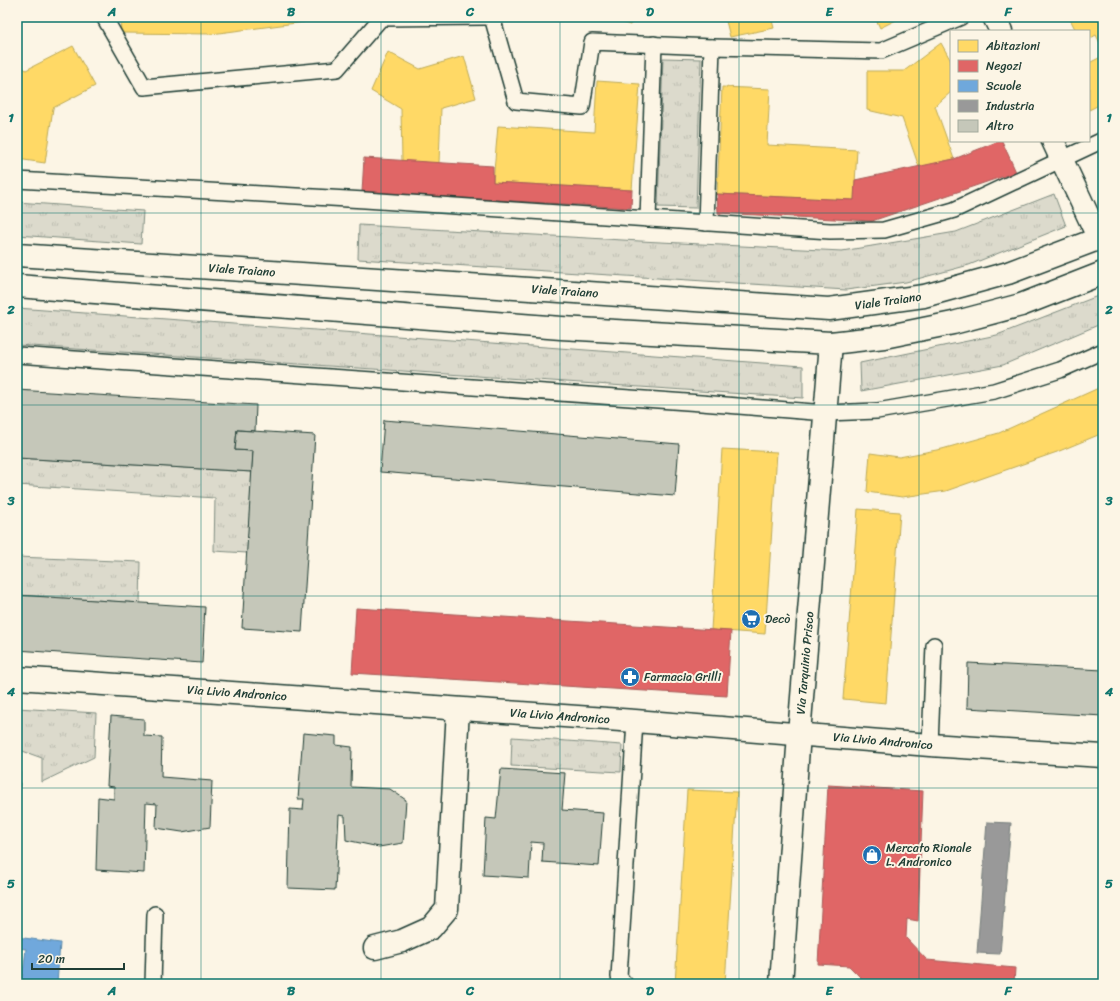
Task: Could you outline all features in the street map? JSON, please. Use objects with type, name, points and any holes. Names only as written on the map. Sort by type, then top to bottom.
[{"type":"main road","points":[[994,17],[1000,30]]},
{"type":"main road","points":[[1057,150],[1102,241]]},
{"type":"main road","name":"Viale Traiano","points":[[17,255],[829,309],[924,296],[1008,273],[1102,241]]},
{"type":"main road","points":[[17,286],[561,328],[831,343],[884,337],[953,323],[1021,305],[1103,273]]},
{"type":"main road","name":"Via Tarquinio Prisco","points":[[781,984],[799,734],[831,343],[829,309]]},
{"type":"main road","name":"Via Livio Andronico","points":[[17,678],[635,721],[930,745],[1103,756]]},
{"type":"main road","points":[[375,948],[402,941],[431,928],[447,909],[458,709]]},
{"type":"lane","points":[[104,17],[144,87],[337,69],[380,18],[486,17]]},
{"type":"lane","points":[[492,17],[516,101],[582,107],[592,42],[712,47],[881,51],[961,17]]},
{"type":"lane","points":[[648,219],[654,44]]},
{"type":"lane","points":[[706,223],[712,47]]},
{"type":"lane","points":[[17,180],[366,200],[830,231],[884,230],[954,210],[1057,150],[1103,140]]},
{"type":"lane","points":[[17,355],[693,402],[826,413],[877,411],[994,391],[1060,370],[1103,350]]},
{"type":"lane","points":[[930,745],[934,645]]},
{"type":"lane","points":[[625,984],[619,977],[635,721]]},
{"type":"lane","points":[[153,984],[155,914]]},
{"type":"green space","points":[[663,58],[701,59],[696,208],[658,207]]},
{"type":"green space","points":[[1054,194],[1066,226],[969,265],[906,282],[846,290],[358,259],[359,225],[842,251],[956,232]]},
{"type":"green space","points":[[17,202],[143,211],[141,244],[17,235]]},
{"type":"green space","points":[[1103,294],[1103,323],[1003,365],[861,391],[860,363],[997,335]]},
{"type":"green space","points":[[17,308],[803,366],[803,398],[17,345]]},
{"type":"green space","points":[[17,458],[252,472],[247,553],[214,551],[215,498],[17,485]]},
{"type":"green space","points":[[17,557],[141,562],[140,603],[17,595]]},
{"type":"green space","points":[[17,708],[96,713],[94,757],[42,782],[42,758],[17,749]]},
{"type":"green space","points":[[512,737],[622,745],[621,772],[511,766]]},
{"type":"building: Abitazioni","points":[[120,17],[303,17],[304,22],[211,34],[121,33]]},
{"type":"building: Abitazioni","points":[[608,17],[634,17],[630,25]]},
{"type":"building: Abitazioni","points":[[725,17],[771,17],[774,28],[730,37]]},
{"type":"building: Abitazioni","points":[[875,17],[902,17],[880,28]]},
{"type":"building: Abitazioni","points":[[1069,17],[1103,17],[1103,49],[1096,35],[1090,38],[1090,30],[1076,30]]},
{"type":"building: Abitazioni","points":[[941,43],[950,59],[950,93],[935,106],[954,159],[919,167],[902,118],[867,110],[867,71],[904,71]]},
{"type":"building: Abitazioni","points":[[73,46],[95,86],[53,108],[45,163],[17,159],[17,63],[26,70]]},
{"type":"building: Abitazioni","points":[[388,52],[420,69],[464,56],[476,98],[441,108],[439,163],[402,161],[401,109],[371,91]]},
{"type":"building: Abitazioni","points":[[1103,56],[1103,103],[1090,110],[1090,62]]},
{"type":"building: Abitazioni","points":[[597,81],[640,84],[632,190],[493,182],[498,126],[594,132]]},
{"type":"building: Abitazioni","points":[[722,87],[770,89],[767,145],[857,150],[854,200],[717,194]]},
{"type":"building: Abitazioni","points":[[1103,386],[1103,433],[1057,452],[946,491],[902,497],[867,492],[870,453],[899,457],[942,449],[999,433]]},
{"type":"building: Abitazioni","points":[[722,449],[777,452],[765,634],[711,630]]},
{"type":"building: Abitazioni","points":[[858,509],[900,512],[886,703],[843,699]]},
{"type":"building: Abitazioni","points":[[687,790],[737,792],[725,984],[675,984]]},
{"type":"building: Negozi","points":[[996,142],[1002,142],[1016,172],[872,221],[718,213],[717,194],[854,200],[855,180],[954,159]]},
{"type":"building: Negozi","points":[[364,158],[493,166],[493,182],[632,190],[631,208],[362,192]]},
{"type":"building: Negozi","points":[[356,608],[731,631],[727,696],[352,673]]},
{"type":"building: Negozi","name":"Mercato Rionale L. Andronico","points":[[828,785],[923,791],[918,921],[907,919],[906,938],[927,960],[1015,968],[1014,984],[867,984],[849,966],[818,964]]},
{"type":"building: Scuole","points":[[17,937],[60,943],[57,984],[17,984],[17,979],[22,980],[26,949],[17,948]]},
{"type":"building: Industria","points":[[987,822],[1011,823],[1000,954],[977,953]]},
{"type":"building: Altro","points":[[17,390],[256,405],[255,431],[237,430],[235,450],[253,451],[252,472],[17,458]]},
{"type":"building: Altro","points":[[384,420],[679,444],[675,496],[380,472]]},
{"type":"building: Altro","points":[[237,430],[315,435],[302,632],[242,628],[253,451],[235,450]]},
{"type":"building: Altro","points":[[17,595],[205,607],[202,663],[17,650]]},
{"type":"building: Altro","points":[[968,663],[1103,670],[1103,716],[967,708]]},
{"type":"building: Altro","points":[[111,716],[144,719],[144,736],[162,737],[161,777],[212,781],[210,827],[182,832],[156,828],[157,804],[146,803],[144,873],[96,870],[98,797],[114,799],[114,787],[107,786]]},
{"type":"building: Altro","points":[[303,733],[336,736],[336,745],[352,747],[351,787],[390,789],[406,800],[403,843],[379,847],[346,840],[345,816],[339,815],[335,890],[288,888],[290,809],[303,810],[304,799],[298,799]]},
{"type":"building: Altro","points":[[501,769],[565,773],[562,810],[603,813],[599,866],[542,862],[543,843],[531,842],[529,878],[483,875],[486,818],[496,819]]},
{"type":"building: Altro","points":[[17,770],[20,771],[19,815],[17,815]]},
{"type":"place","name":"Decò","points":[[751,619]]},
{"type":"place","name":"Farmacia Grilli","points":[[630,677]]},
{"type":"place","name":"Mercato Rionale L. Andronico","points":[[872,855]]}]
